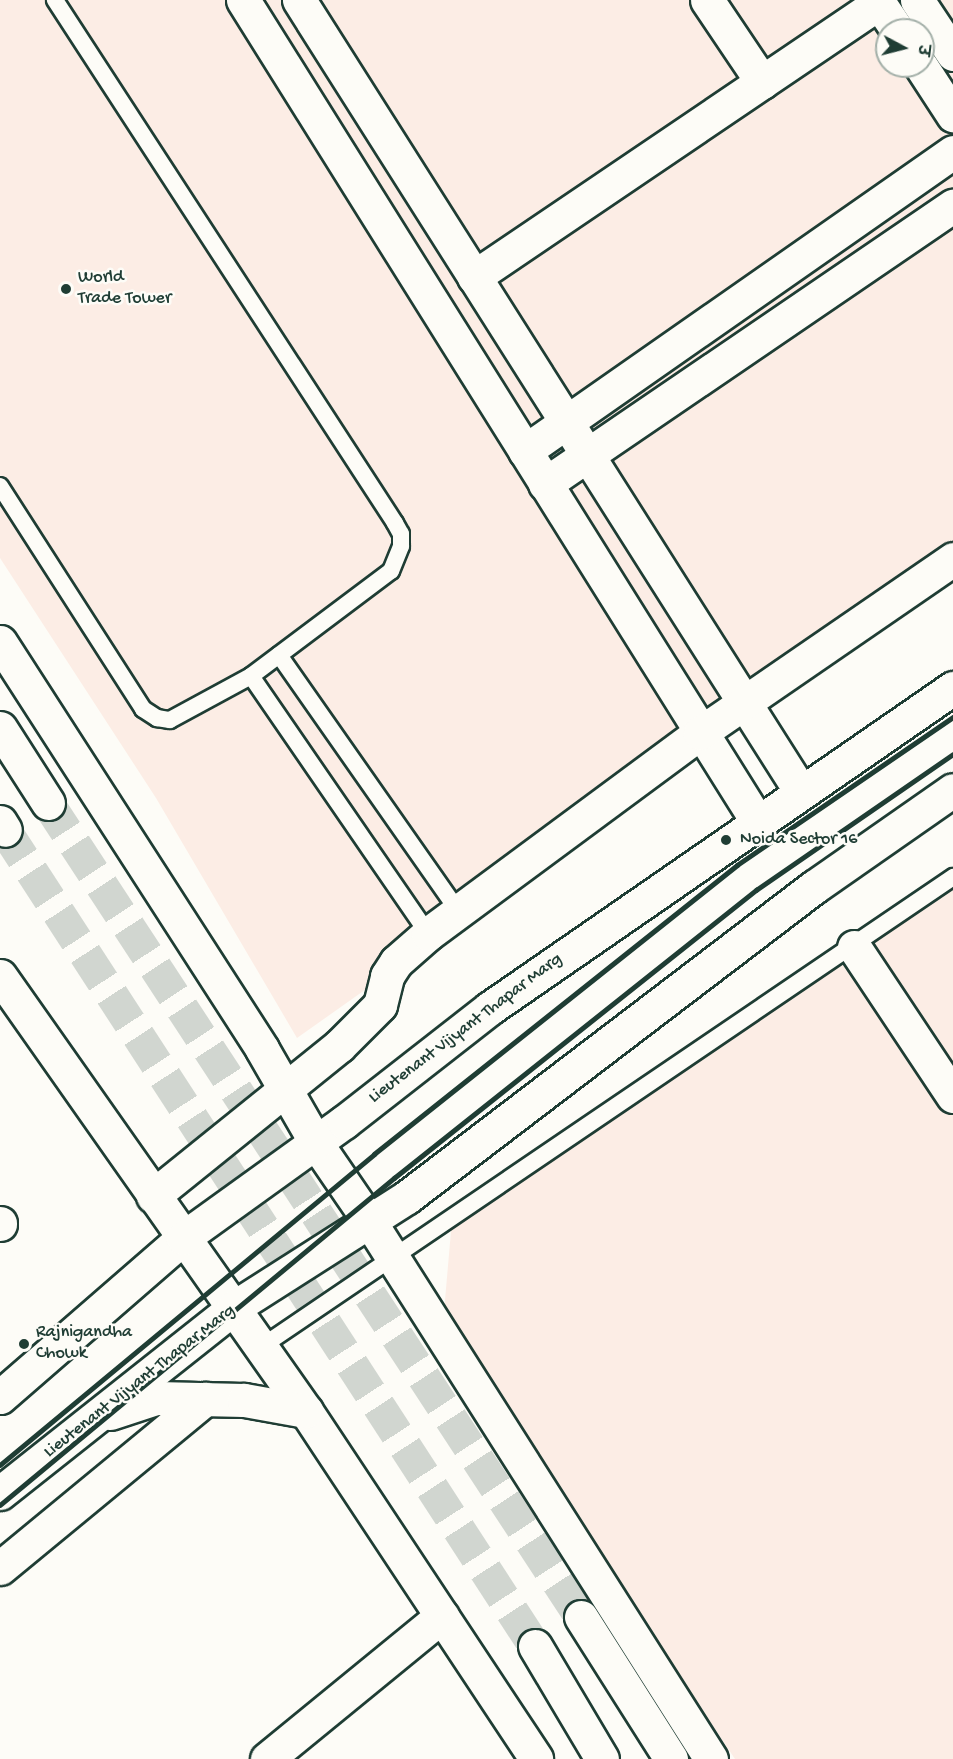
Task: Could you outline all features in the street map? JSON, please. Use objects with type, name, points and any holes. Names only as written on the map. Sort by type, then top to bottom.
[{"type":"street","points":[[243,0],[700,733],[758,821]]},
{"type":"street","points":[[708,0],[762,82]]},
{"type":"street","points":[[917,0],[953,54]]},
{"type":"street","points":[[305,2],[474,277],[801,792]]},
{"type":"street","points":[[474,277],[878,2],[889,18]]},
{"type":"street","points":[[929,78],[953,115]]},
{"type":"street","points":[[525,451],[953,152]]},
{"type":"street","points":[[545,484],[953,206]]},
{"type":"street","points":[[153,1196],[287,1089],[380,1005],[387,976],[396,962],[428,934],[700,733],[953,559]]},
{"type":"street","points":[[0,642],[287,1089],[316,1143],[370,1222],[389,1256],[711,1759]]},
{"type":"street","name":"Lieutenant Vijyant Thapar Marg","points":[[0,1397],[183,1238],[316,1143],[489,1008],[953,688]]},
{"type":"street","points":[[0,728],[48,803]]},
{"type":"street","name":"Lieutenant Vijyant Thapar Marg","points":[[0,1493],[233,1308],[370,1222],[814,887],[953,790]]},
{"type":"street","points":[[854,947],[953,1096]]},
{"type":"street","points":[[0,976],[306,1411],[536,1759]]},
{"type":"street","points":[[93,1418],[156,1398],[244,1400],[306,1411]]},
{"type":"street","points":[[0,1568],[205,1399]]},
{"type":"street","points":[[267,1759],[442,1616]]},
{"type":"street","points":[[581,1617],[671,1759]]},
{"type":"street","points":[[535,1646],[602,1759]]},
{"type":"lane","points":[[0,486],[143,709],[157,718],[170,720],[251,676],[391,571],[399,557],[401,534],[55,0]]},
{"type":"lane","points":[[279,655],[459,912]]},
{"type":"lane","points":[[251,676],[428,934]]},
{"type":"lane","points":[[261,1347],[389,1256],[854,947],[953,877]]},
{"type":"shaded area","points":[[0,0],[953,0],[953,574],[297,1038],[156,798],[0,558]]},
{"type":"shaded area","points":[[953,877],[953,1759],[735,1759],[443,1323],[452,1220]]},
{"type":"tunnel","points":[[48,803],[581,1617]]},
{"type":"tunnel","points":[[5,830],[535,1646]]},
{"type":"railway","points":[[0,1465],[374,1154],[737,865],[953,717]]},
{"type":"railway","points":[[0,1505],[394,1178],[756,890],[953,754]]},
{"type":"place","name":"World Trade Tower","points":[[66,289]]},
{"type":"place","name":"Noida Sector 16","points":[[726,840]]},
{"type":"place","name":"Rajnigandha Chowk","points":[[24,1344]]}]
